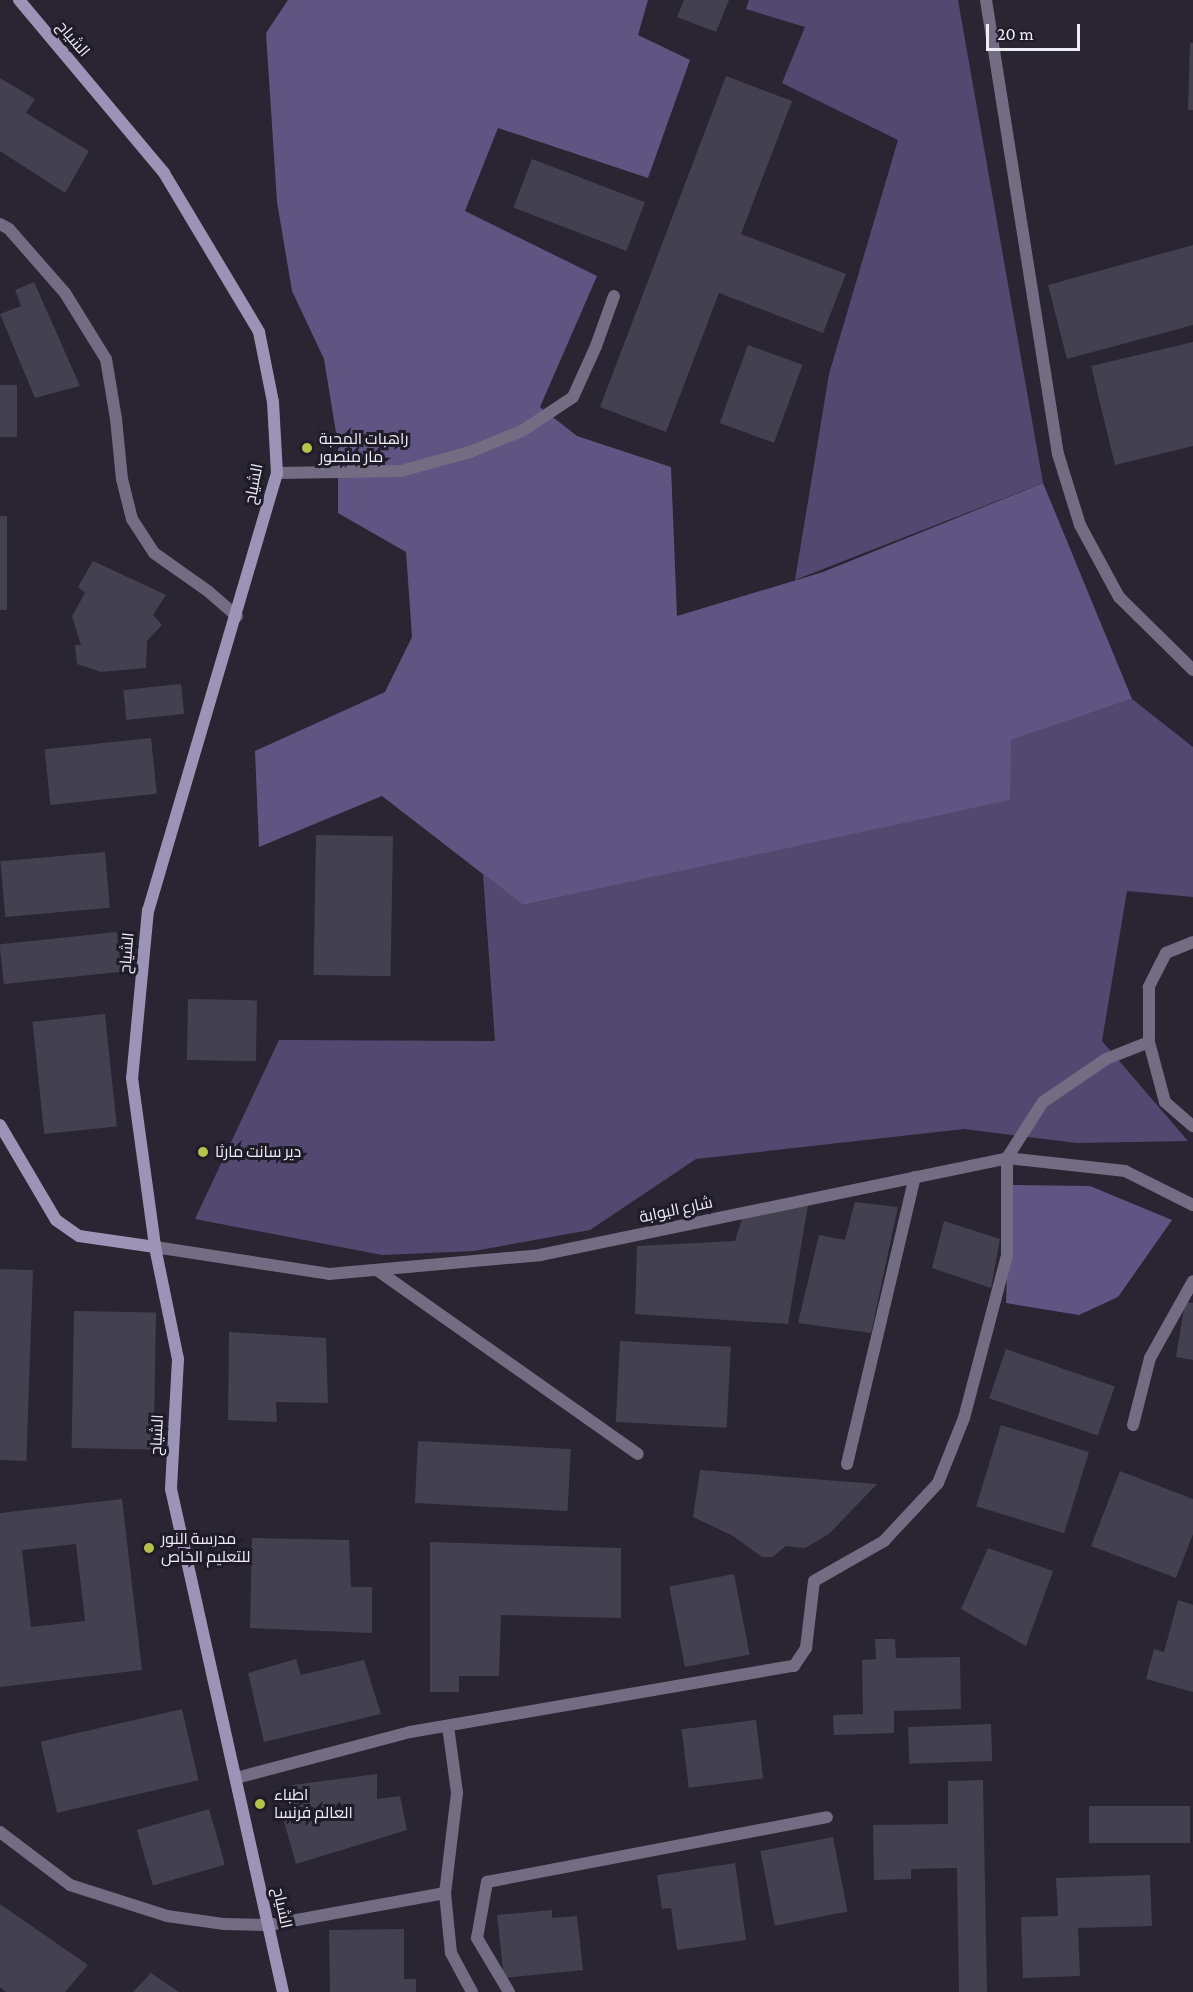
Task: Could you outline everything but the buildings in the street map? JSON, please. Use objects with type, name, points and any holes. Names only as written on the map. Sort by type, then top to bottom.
[{"type":"street","name":"الشياح","points":[[19,0],[164,173],[259,332],[273,402],[277,473],[237,616],[200,728],[148,910],[132,1078],[155,1247],[178,1359],[171,1489],[283,1992]]},
{"type":"street","points":[[986,0],[1058,454],[1076,515],[1119,597],[1193,670]]},
{"type":"street","points":[[0,224],[9,229],[65,293],[106,359],[116,419],[122,479],[132,519],[154,553],[209,592],[237,616]]},
{"type":"street","points":[[277,473],[401,471],[470,452],[522,431],[573,397],[596,346],[614,296]]},
{"type":"street","points":[[1193,942],[1166,953],[1149,987],[1149,1042],[1165,1102],[1193,1126]]},
{"type":"street","points":[[236,1778],[410,1732],[795,1666],[806,1648],[814,1581],[884,1541],[938,1483],[964,1418],[1007,1255],[1007,1158],[1043,1102],[1106,1059],[1149,1042]]},
{"type":"street","points":[[0,1125],[56,1220],[79,1236],[155,1247]]},
{"type":"street","name":"شارع البوابة","points":[[155,1247],[328,1274],[540,1255],[1007,1158],[1125,1171],[1193,1204]]},
{"type":"street","points":[[848,1464],[915,1177]]},
{"type":"street","points":[[377,1270],[638,1454]]},
{"type":"street","points":[[1133,1425],[1150,1358],[1193,1281]]},
{"type":"street","points":[[447,1726],[457,1793],[445,1893],[451,1953],[472,1992]]},
{"type":"street","points":[[509,1992],[477,1938],[487,1882],[827,1817]]},
{"type":"street","points":[[0,1832],[70,1885],[166,1916],[224,1924],[269,1925],[445,1893]]},
{"type":"shaded area","points":[[288,0],[648,0],[638,35],[690,60],[648,178],[498,128],[465,211],[597,276],[540,407],[577,436],[671,467],[677,616],[823,572],[1043,483],[1132,699],[1011,740],[1010,800],[523,905],[382,796],[259,847],[255,751],[385,692],[412,637],[406,552],[338,513],[338,445],[324,359],[292,291],[277,202],[266,33]]},
{"type":"shaded area","points":[[749,0],[958,0],[1043,483],[795,580],[829,374],[898,140],[782,83],[805,27],[746,9]]},
{"type":"shaded area","points":[[1132,699],[1193,747],[1193,897],[1127,891],[1102,1041],[1188,1141],[1077,1143],[964,1129],[696,1159],[590,1230],[474,1251],[382,1255],[195,1219],[279,1040],[495,1041],[483,874],[523,905],[1010,799],[1010,740]]},
{"type":"shaded area","points":[[1010,1185],[1090,1186],[1172,1220],[1118,1297],[1079,1315],[1006,1303]]},
{"type":"place","name":"راهبات المحبة مار منصور","points":[[307,448]]},
{"type":"place","name":"دير سانت مارثا","points":[[203,1152]]},
{"type":"place","name":"مدرسة النور للتعليم الخاص","points":[[149,1548]]},
{"type":"place","name":"اطباء العالم فرنسا","points":[[260,1804]]}]
